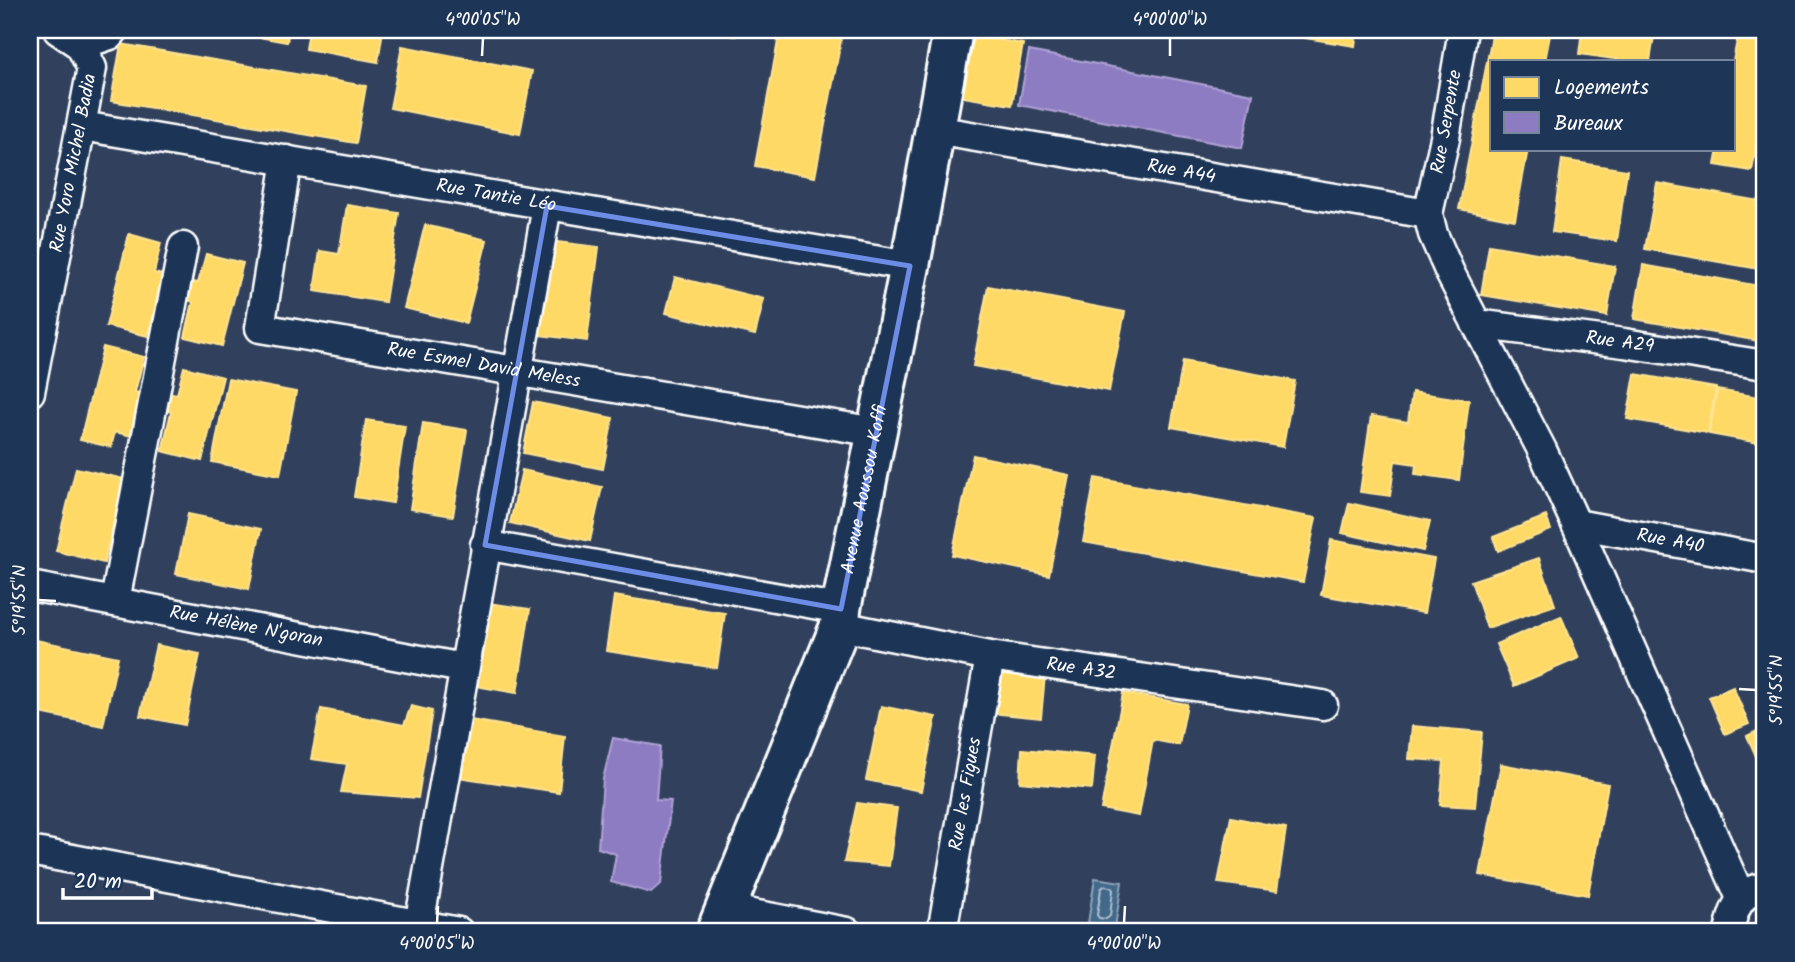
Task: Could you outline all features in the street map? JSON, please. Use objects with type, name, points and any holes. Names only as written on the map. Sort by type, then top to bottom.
[{"type":"street","points":[[69,38],[110,35],[114,30]]},
{"type":"street","name":"Avenue Aoussou Koffi","points":[[721,920],[841,617],[953,30]]},
{"type":"street","name":"Rue Serpente","points":[[1428,214],[1445,138],[1463,30]]},
{"type":"street","name":"Rue Yoro Michel Badia","points":[[30,392],[92,68],[69,38]]},
{"type":"street","name":"Rue Tantie Léo","points":[[82,126],[910,265]]},
{"type":"street","name":"Rue A44","points":[[935,130],[1428,214]]},
{"type":"street","name":"Rue Esmel David Meless","points":[[287,160],[260,328],[876,432]]},
{"type":"street","points":[[419,925],[547,206]]},
{"type":"street","points":[[1428,214],[1433,234],[1450,273],[1542,450],[1753,893],[1733,914],[1729,932]]},
{"type":"street","points":[[116,601],[183,247]]},
{"type":"street","name":"Rue A29","points":[[1476,324],[1625,343],[1765,365]]},
{"type":"street","name":"Rue A40","points":[[1576,524],[1765,559]]},
{"type":"street","name":"Rue A32","points":[[485,545],[841,617],[990,656],[1322,705]]},
{"type":"street","name":"Rue Hélène N'goran","points":[[30,586],[463,668]]},
{"type":"street","name":"Rue les Figues","points":[[942,932],[990,656]]},
{"type":"street","points":[[30,852],[459,932]]},
{"type":"street","points":[[721,920],[847,932]]},
{"type":"highlighted area","points":[[547,206],[910,266],[841,609],[485,545]]},
{"type":"water","points":[[1095,878],[1122,882],[1115,927],[1088,923]]},
{"type":"building: Logements","points":[[289,30],[287,42],[231,32]]},
{"type":"building: Logements","points":[[309,30],[383,30],[378,62],[306,49]]},
{"type":"building: Logements","points":[[506,30],[549,30],[548,38]]},
{"type":"building: Logements","points":[[697,30],[736,30],[735,36]]},
{"type":"building: Logements","points":[[780,30],[843,30],[815,177],[755,166]]},
{"type":"building: Logements","points":[[1306,30],[1357,30],[1355,46],[1305,38]]},
{"type":"building: Logements","points":[[1493,30],[1551,30],[1545,60],[1490,60],[1490,150],[1528,150],[1515,220],[1459,209]]},
{"type":"building: Logements","points":[[1582,30],[1655,30],[1650,60],[1621,60],[1579,54]]},
{"type":"building: Logements","points":[[1739,30],[1765,30],[1765,96],[1752,171],[1715,165],[1718,150],[1736,150],[1736,60],[1733,60]]},
{"type":"building: Logements","points":[[974,35],[1023,44],[1012,105],[963,97]]},
{"type":"building: Logements","points":[[121,44],[366,86],[356,143],[111,101]]},
{"type":"building: Logements","points":[[402,46],[532,71],[520,134],[390,108]]},
{"type":"building: Logements","points":[[1562,160],[1627,170],[1617,241],[1552,232]]},
{"type":"building: Logements","points":[[1657,183],[1765,202],[1765,270],[1645,249]]},
{"type":"building: Logements","points":[[347,205],[399,213],[385,302],[314,291],[320,251],[339,254]]},
{"type":"building: Logements","points":[[425,225],[487,240],[466,323],[404,308]]},
{"type":"building: Logements","points":[[129,234],[161,243],[154,273],[163,275],[148,336],[106,326]]},
{"type":"building: Logements","points":[[549,241],[599,247],[587,341],[538,335]]},
{"type":"building: Logements","points":[[1489,245],[1615,266],[1607,316],[1481,295]]},
{"type":"building: Logements","points":[[206,254],[243,263],[222,346],[185,337],[193,302],[188,300],[192,282],[198,283]]},
{"type":"building: Logements","points":[[1643,265],[1765,287],[1765,342],[1634,319]]},
{"type":"building: Logements","points":[[675,277],[764,299],[755,335],[666,313]]},
{"type":"building: Logements","points":[[988,286],[1125,312],[1109,391],[973,366]]},
{"type":"building: Logements","points":[[103,347],[144,357],[135,392],[143,394],[132,436],[115,432],[111,447],[80,440]]},
{"type":"building: Logements","points":[[1183,361],[1295,381],[1283,447],[1171,427]]},
{"type":"building: Logements","points":[[184,367],[223,377],[202,461],[162,451],[171,412],[163,409],[167,392],[177,394]]},
{"type":"building: Logements","points":[[1635,374],[1716,388],[1708,433],[1627,419]]},
{"type":"building: Logements","points":[[228,379],[296,392],[280,475],[212,462]]},
{"type":"building: Logements","points":[[1717,390],[1765,398],[1765,444],[1709,434]]},
{"type":"building: Logements","points":[[1412,392],[1469,400],[1459,480],[1415,474],[1416,464],[1395,461],[1390,496],[1360,492],[1371,416],[1408,422]]},
{"type":"building: Logements","points":[[533,402],[613,418],[603,469],[523,453]]},
{"type":"building: Logements","points":[[366,420],[405,426],[393,503],[354,497]]},
{"type":"building: Logements","points":[[423,423],[467,430],[453,516],[410,509]]},
{"type":"building: Logements","points":[[973,455],[1069,475],[1049,575],[952,555]]},
{"type":"building: Logements","points":[[76,468],[124,479],[104,563],[56,551]]},
{"type":"building: Logements","points":[[522,470],[602,487],[590,541],[510,523]]},
{"type":"building: Logements","points":[[1095,478],[1316,518],[1303,582],[1083,542]]},
{"type":"building: Logements","points":[[1349,503],[1430,521],[1423,551],[1342,533]]},
{"type":"building: Logements","points":[[188,514],[261,529],[249,589],[176,574]]},
{"type":"building: Logements","points":[[1546,516],[1551,530],[1498,551],[1493,537]]},
{"type":"building: Logements","points":[[1331,540],[1434,559],[1424,613],[1321,595]]},
{"type":"building: Logements","points":[[1539,558],[1555,605],[1487,628],[1471,581]]},
{"type":"building: Logements","points":[[614,596],[725,613],[717,668],[606,651]]},
{"type":"building: Logements","points":[[488,603],[530,609],[517,693],[475,686]]},
{"type":"building: Logements","points":[[1561,616],[1579,658],[1514,686],[1496,644]]},
{"type":"building: Logements","points":[[31,639],[118,657],[103,726],[30,711]]},
{"type":"building: Logements","points":[[156,645],[200,654],[185,725],[140,716]]},
{"type":"building: Logements","points":[[995,670],[1045,675],[1041,718],[991,713]]},
{"type":"building: Logements","points":[[1733,687],[1749,724],[1725,734],[1709,697]]},
{"type":"building: Logements","points":[[1123,693],[1187,704],[1179,745],[1153,740],[1139,816],[1101,809]]},
{"type":"building: Logements","points":[[411,706],[432,711],[418,798],[341,792],[347,764],[311,759],[321,709],[404,725]]},
{"type":"building: Logements","points":[[881,706],[936,717],[921,791],[866,780]]},
{"type":"building: Logements","points":[[465,719],[565,736],[559,792],[457,777]]},
{"type":"building: Logements","points":[[1412,726],[1482,732],[1475,807],[1440,805],[1444,761],[1409,759]]},
{"type":"building: Logements","points":[[1765,727],[1765,760],[1759,763],[1747,736]]},
{"type":"building: Logements","points":[[1022,749],[1095,756],[1092,789],[1020,782]]},
{"type":"building: Logements","points":[[1501,764],[1608,784],[1588,895],[1480,875]]},
{"type":"building: Logements","points":[[857,803],[897,808],[889,866],[844,862]]},
{"type":"building: Logements","points":[[1231,817],[1286,828],[1277,891],[1218,883]]},
{"type":"building: Bureaux","points":[[1029,51],[1253,94],[1242,148],[1019,105]]},
{"type":"building: Bureaux","points":[[613,738],[660,746],[656,800],[671,801],[661,884],[651,893],[611,882],[616,854],[598,848],[603,779]]}]
